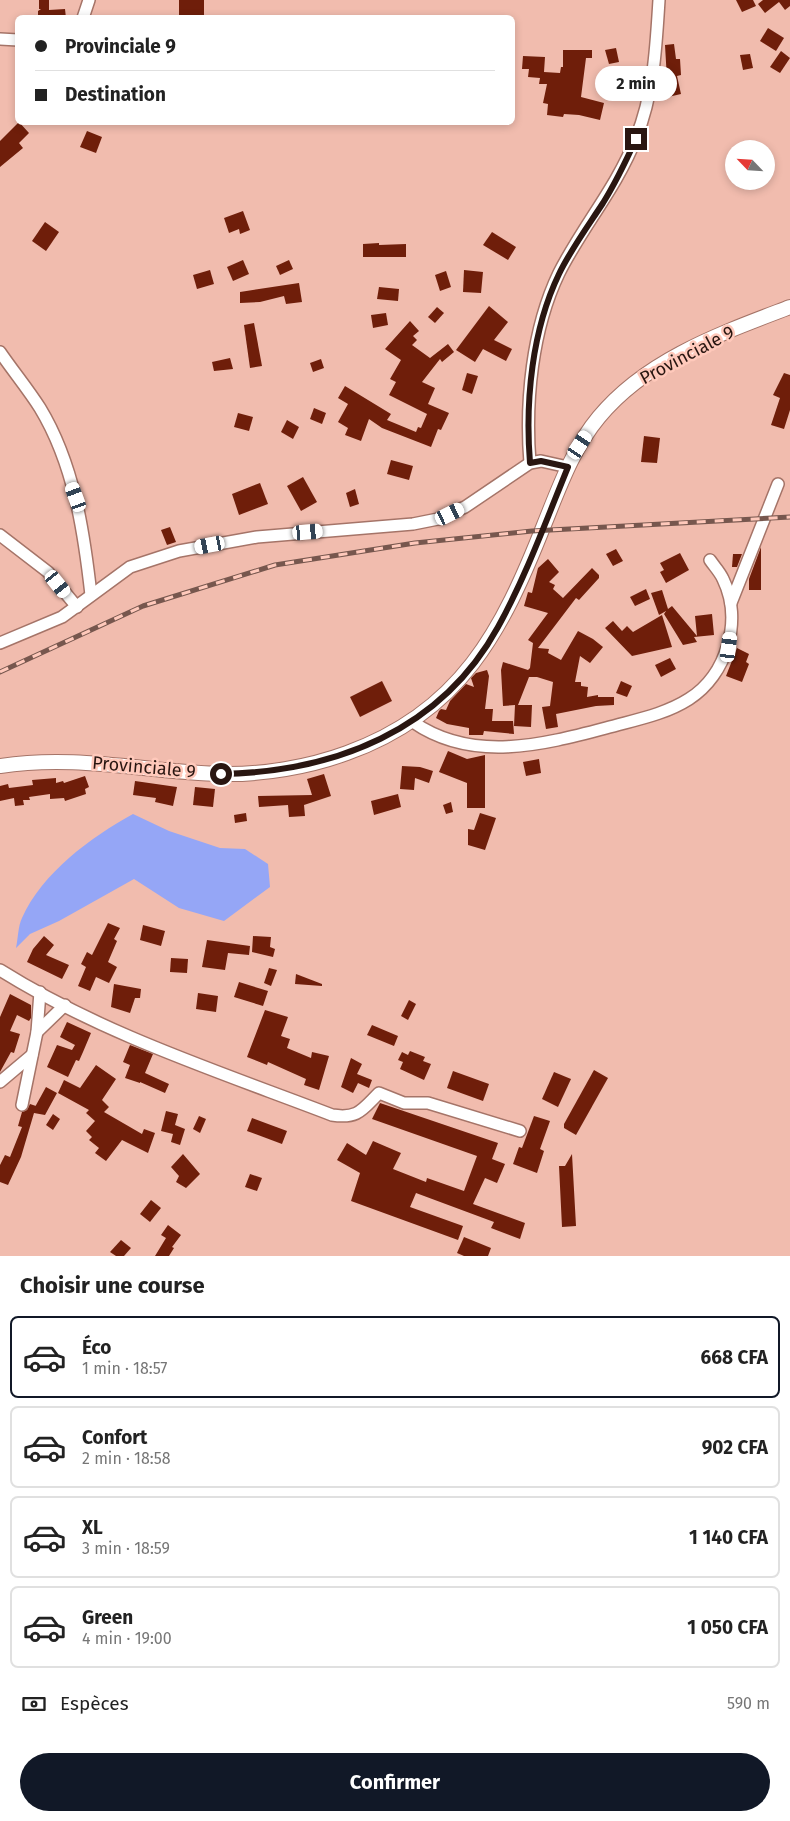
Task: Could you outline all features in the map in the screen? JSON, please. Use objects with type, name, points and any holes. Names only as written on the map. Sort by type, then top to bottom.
[{"type":"main road","name":"Provinciale 9","points":[[0,766],[48,760],[94,761],[221,774],[248,773],[344,755],[372,744],[413,722],[455,685],[498,628],[525,574],[568,467],[597,418],[633,383],[694,346],[790,307]]},
{"type":"street","points":[[84,15],[89,0]]},
{"type":"street","points":[[530,463],[528,441],[530,391],[539,332],[547,304],[559,274],[620,173],[636,139],[648,104],[654,73],[659,0]]},
{"type":"street","points":[[0,39],[15,40]]},
{"type":"street","points":[[0,352],[40,409],[57,443],[76,497],[91,595]]},
{"type":"street","points":[[0,643],[36,629],[77,606],[130,567],[179,551],[257,537],[413,524],[438,519],[475,501],[530,463],[541,461],[568,467]]},
{"type":"street","points":[[731,603],[778,484]]},
{"type":"street","points":[[0,535],[48,572],[77,606]]},
{"type":"street","points":[[413,722],[430,734],[452,742],[482,748],[522,747],[572,737],[658,714],[688,700],[706,686],[729,647],[732,625],[731,603],[723,578],[710,560]]},
{"type":"street","points":[[0,970],[65,1005],[198,1064],[332,1115],[345,1117],[360,1114],[379,1093],[404,1102],[428,1103],[520,1131]]},
{"type":"street","points":[[22,1105],[37,1032],[40,992]]},
{"type":"street","points":[[37,1032],[65,1005]]},
{"type":"street","points":[[0,1082],[32,1055]]},
{"type":"water","points":[[133,814],[169,831],[220,848],[245,849],[268,864],[270,887],[224,921],[179,908],[134,879],[59,921],[30,934],[16,948],[22,918],[42,886],[55,871],[85,845]]},
{"type":"building","points":[[39,0],[49,0],[49,10],[65,9],[66,15],[38,15],[38,11],[41,9],[39,9]]},
{"type":"building","points":[[179,0],[204,0],[204,15],[179,15]]},
{"type":"building","points":[[736,0],[753,0],[756,6],[742,12]]},
{"type":"building","points":[[763,0],[790,0],[790,6],[785,10],[779,2],[765,13],[758,4]]},
{"type":"building","points":[[768,28],[784,38],[776,51],[760,41]]},
{"type":"building","points":[[674,44],[676,59],[680,59],[681,75],[677,76],[681,94],[668,97],[665,45]]},
{"type":"building","points":[[616,48],[619,62],[609,64],[605,50]]},
{"type":"building","points":[[563,50],[592,50],[592,58],[586,58],[581,97],[604,103],[600,120],[579,115],[564,114],[563,117],[547,115],[548,104],[543,103],[547,84],[539,84],[540,78],[528,77],[529,69],[522,69],[523,56],[545,57],[544,72],[560,73],[561,67],[563,67]]},
{"type":"building","points":[[781,51],[790,58],[780,73],[770,67]]},
{"type":"building","points":[[750,54],[753,68],[743,70],[740,55]]},
{"type":"building","points":[[16,125],[22,125],[29,133],[19,143],[23,148],[0,167],[0,141]]},
{"type":"building","points":[[87,131],[102,137],[96,153],[80,147]]},
{"type":"building","points":[[243,211],[250,230],[240,234],[239,229],[229,233],[224,218]]},
{"type":"building","points":[[45,222],[59,232],[46,251],[32,241]]},
{"type":"building","points":[[492,232],[516,247],[508,260],[483,245]]},
{"type":"building","points":[[379,243],[379,245],[406,244],[406,257],[363,257],[363,244]]},
{"type":"building","points":[[243,260],[249,274],[233,281],[227,267]]},
{"type":"building","points":[[289,260],[293,269],[280,275],[276,266]]},
{"type":"building","points":[[210,270],[214,284],[197,289],[193,275]]},
{"type":"building","points":[[464,270],[483,272],[481,293],[463,292]]},
{"type":"building","points":[[446,271],[451,287],[440,291],[435,275]]},
{"type":"building","points":[[299,283],[302,302],[286,304],[284,296],[260,302],[240,303],[240,292]]},
{"type":"building","points":[[379,287],[399,289],[398,301],[377,299]]},
{"type":"building","points":[[489,306],[508,322],[494,340],[512,349],[506,361],[483,349],[475,362],[456,350]]},
{"type":"building","points":[[437,307],[444,313],[435,323],[428,317]]},
{"type":"building","points":[[386,313],[388,325],[373,328],[371,315]]},
{"type":"building","points":[[410,321],[419,331],[413,336],[417,340],[412,345],[430,358],[448,344],[454,352],[442,362],[440,359],[422,382],[435,388],[428,404],[449,413],[441,430],[438,429],[431,447],[382,428],[369,419],[361,441],[345,435],[348,428],[338,422],[348,404],[338,398],[345,386],[391,414],[387,420],[416,432],[418,427],[421,428],[427,414],[389,395],[396,382],[390,379],[401,360],[385,349]]},
{"type":"building","points":[[254,323],[262,366],[250,368],[244,325]]},
{"type":"building","points":[[230,358],[233,369],[214,371],[212,362]]},
{"type":"building","points":[[321,359],[324,368],[313,372],[310,363]]},
{"type":"building","points":[[467,373],[478,376],[472,394],[462,390]]},
{"type":"building","points":[[784,373],[790,375],[790,410],[784,429],[771,425],[780,398],[773,395]]},
{"type":"building","points":[[314,408],[326,413],[322,424],[310,419]]},
{"type":"building","points":[[238,413],[253,417],[249,431],[234,427]]},
{"type":"building","points":[[287,420],[299,427],[293,439],[281,432]]},
{"type":"building","points":[[644,436],[660,438],[657,463],[641,462]]},
{"type":"building","points":[[391,460],[413,466],[409,480],[387,474]]},
{"type":"building","points":[[303,477],[317,502],[301,511],[287,486]]},
{"type":"building","points":[[260,483],[268,504],[239,515],[232,494]]},
{"type":"building","points":[[355,489],[359,504],[350,507],[346,493]]},
{"type":"building","points":[[170,527],[176,542],[167,545],[161,530]]},
{"type":"building","points":[[761,547],[761,590],[749,590],[749,579]]},
{"type":"building","points":[[616,549],[623,561],[613,566],[606,554]]},
{"type":"building","points":[[680,553],[689,570],[666,583],[660,572],[664,570],[660,563]]},
{"type":"building","points":[[733,554],[742,554],[737,567],[732,567]]},
{"type":"building","points":[[548,559],[559,572],[549,582],[555,585],[553,589],[563,598],[592,568],[599,575],[599,578],[579,600],[576,598],[538,648],[549,649],[548,653],[561,660],[578,631],[593,639],[603,647],[590,663],[580,656],[575,682],[581,682],[581,686],[588,687],[587,697],[598,695],[598,697],[614,697],[614,705],[596,706],[556,714],[558,727],[546,729],[542,707],[550,706],[553,682],[537,677],[529,677],[518,705],[532,705],[531,727],[514,726],[515,705],[503,706],[501,670],[503,662],[528,670],[530,668],[533,643],[528,640],[548,613],[524,606],[528,592],[532,593],[538,568]]},
{"type":"building","points":[[646,589],[650,599],[635,606],[630,597]]},
{"type":"building","points":[[662,590],[668,609],[672,606],[697,636],[695,616],[712,614],[714,635],[694,637],[697,642],[683,645],[664,614],[666,611],[659,615],[651,593]]},
{"type":"building","points":[[662,615],[672,647],[632,656],[605,628],[613,621],[622,631],[627,626],[633,632]]},
{"type":"building","points":[[737,648],[749,654],[746,662],[749,664],[742,682],[726,676]]},
{"type":"building","points":[[670,658],[676,669],[661,677],[655,665]]},
{"type":"building","points":[[487,670],[489,676],[485,709],[493,709],[492,721],[513,721],[514,734],[484,731],[483,735],[469,735],[469,728],[447,724],[436,718],[439,711],[441,709],[446,710],[450,701],[466,684],[474,687],[471,678],[476,673]]},
{"type":"building","points":[[382,681],[392,701],[360,717],[350,697]]},
{"type":"building","points":[[621,681],[632,686],[627,697],[616,693]]},
{"type":"building","points":[[448,751],[467,759],[485,755],[485,808],[467,808],[467,783],[439,772]]},
{"type":"building","points":[[539,759],[541,773],[526,776],[523,762]]},
{"type":"building","points":[[402,766],[420,767],[433,771],[429,783],[415,778],[414,790],[400,789]]},
{"type":"building","points":[[324,774],[331,796],[304,805],[305,816],[289,817],[288,805],[259,807],[258,796],[312,795],[307,779]]},
{"type":"building","points":[[85,776],[89,787],[85,789],[86,794],[65,801],[64,798],[50,799],[50,794],[29,797],[30,800],[23,800],[24,805],[15,806],[14,798],[0,801],[0,786],[8,784],[9,788],[33,785],[32,780],[56,778],[56,783],[63,781],[64,783]]},
{"type":"building","points":[[135,781],[177,787],[173,806],[155,802],[156,798],[133,795]]},
{"type":"building","points":[[195,787],[215,789],[213,807],[193,805]]},
{"type":"building","points":[[398,794],[401,807],[374,815],[371,801]]},
{"type":"building","points":[[451,802],[453,812],[446,814],[443,805]]},
{"type":"building","points":[[246,813],[247,821],[235,823],[234,815]]},
{"type":"building","points":[[480,813],[496,818],[485,850],[468,845],[468,829],[474,830]]},
{"type":"building","points":[[108,923],[120,928],[114,939],[117,941],[108,962],[117,967],[109,983],[96,977],[90,991],[78,986],[86,967],[81,964],[87,952],[92,955]]},
{"type":"building","points":[[143,925],[165,931],[161,946],[140,940]]},
{"type":"building","points":[[44,936],[54,945],[46,955],[69,965],[62,979],[27,962],[33,949]]},
{"type":"building","points":[[253,936],[271,937],[270,947],[275,949],[273,957],[252,952]]},
{"type":"building","points":[[207,940],[250,946],[249,955],[228,953],[225,970],[202,967]]},
{"type":"building","points":[[171,958],[188,959],[187,973],[170,972]]},
{"type":"building","points":[[269,968],[277,970],[271,986],[264,983]]},
{"type":"building","points":[[296,974],[322,984],[322,986],[295,984]]},
{"type":"building","points":[[239,982],[268,991],[263,1006],[234,997]]},
{"type":"building","points":[[114,984],[141,989],[140,998],[135,998],[130,1013],[111,1007]]},
{"type":"building","points":[[198,993],[218,996],[216,1012],[196,1009]]},
{"type":"building","points":[[10,994],[31,1005],[31,1018],[29,1021],[17,1015],[10,1031],[20,1034],[14,1053],[11,1052],[0,1072],[0,1017]]},
{"type":"building","points":[[409,1000],[416,1004],[408,1020],[401,1016]]},
{"type":"building","points":[[265,1010],[288,1017],[281,1036],[290,1039],[287,1048],[311,1058],[312,1052],[329,1056],[319,1090],[304,1085],[306,1079],[268,1062],[267,1065],[247,1057]]},
{"type":"building","points":[[67,1022],[91,1033],[79,1061],[76,1060],[68,1077],[47,1067],[57,1045],[72,1050],[75,1045],[60,1037]]},
{"type":"building","points":[[372,1025],[398,1036],[394,1046],[367,1035]]},
{"type":"building","points":[[130,1045],[153,1054],[145,1073],[169,1084],[165,1093],[140,1082],[125,1078],[130,1065],[123,1062]]},
{"type":"building","points":[[410,1051],[425,1057],[423,1061],[431,1064],[424,1080],[400,1069],[403,1062],[398,1060],[402,1052],[408,1055]]},
{"type":"building","points":[[351,1058],[362,1064],[357,1074],[372,1080],[369,1088],[358,1083],[353,1093],[341,1087]]},
{"type":"building","points":[[96,1065],[116,1079],[102,1100],[109,1107],[104,1112],[142,1134],[144,1129],[155,1133],[148,1153],[122,1140],[106,1161],[95,1153],[99,1148],[89,1140],[92,1137],[86,1131],[95,1121],[86,1113],[89,1110],[58,1093],[64,1080],[80,1088]]},
{"type":"building","points":[[594,1070],[608,1078],[576,1135],[564,1128],[564,1124]]},
{"type":"building","points":[[453,1071],[489,1084],[483,1101],[447,1088]]},
{"type":"building","points":[[554,1072],[571,1079],[558,1107],[542,1099]]},
{"type":"building","points":[[46,1087],[57,1093],[45,1115],[34,1113],[21,1157],[8,1185],[0,1182],[0,1165],[5,1155],[10,1157],[22,1127],[18,1126],[22,1112],[27,1110],[30,1104],[36,1106]]},
{"type":"building","points":[[380,1103],[498,1143],[492,1159],[505,1164],[497,1183],[485,1178],[473,1204],[525,1223],[520,1239],[491,1228],[494,1222],[416,1193],[410,1207],[463,1226],[458,1240],[351,1201],[360,1173],[337,1160],[347,1143],[366,1155],[373,1141],[401,1153],[393,1169],[426,1182],[427,1178],[464,1191],[477,1156],[372,1119]]},
{"type":"building","points":[[166,1111],[178,1114],[175,1125],[185,1129],[180,1145],[171,1142],[173,1134],[161,1131]]},
{"type":"building","points":[[53,1114],[60,1119],[53,1130],[46,1125]]},
{"type":"building","points":[[199,1116],[206,1119],[200,1133],[193,1129]]},
{"type":"building","points":[[534,1116],[550,1121],[540,1149],[544,1151],[537,1173],[513,1164],[519,1147],[522,1148]]},
{"type":"building","points":[[252,1118],[287,1131],[282,1144],[247,1131]]},
{"type":"building","points":[[183,1154],[200,1174],[186,1188],[176,1182],[179,1176],[171,1167]]},
{"type":"building","points":[[572,1154],[576,1226],[562,1227],[559,1166],[565,1166]]},
{"type":"building","points":[[250,1174],[262,1178],[257,1191],[245,1187]]},
{"type":"building","points":[[151,1200],[161,1208],[150,1222],[140,1214]]},
{"type":"building","points":[[168,1225],[181,1235],[172,1247],[174,1248],[169,1256],[155,1256],[166,1238],[161,1235]]},
{"type":"building","points":[[464,1237],[491,1248],[488,1256],[464,1256],[457,1253]]},
{"type":"building","points":[[121,1240],[131,1248],[124,1256],[116,1256],[110,1252]]},
{"type":"railway","points":[[0,672],[143,606],[275,565],[415,543],[532,531],[790,517]]},
{"type":"route","points":[[221,774],[248,773],[283,768],[344,755],[392,734],[413,722],[455,685],[482,652],[498,628],[525,574],[568,467],[541,461],[530,463],[528,441],[530,391],[539,332],[547,304],[559,274],[620,173],[636,139]]}]
